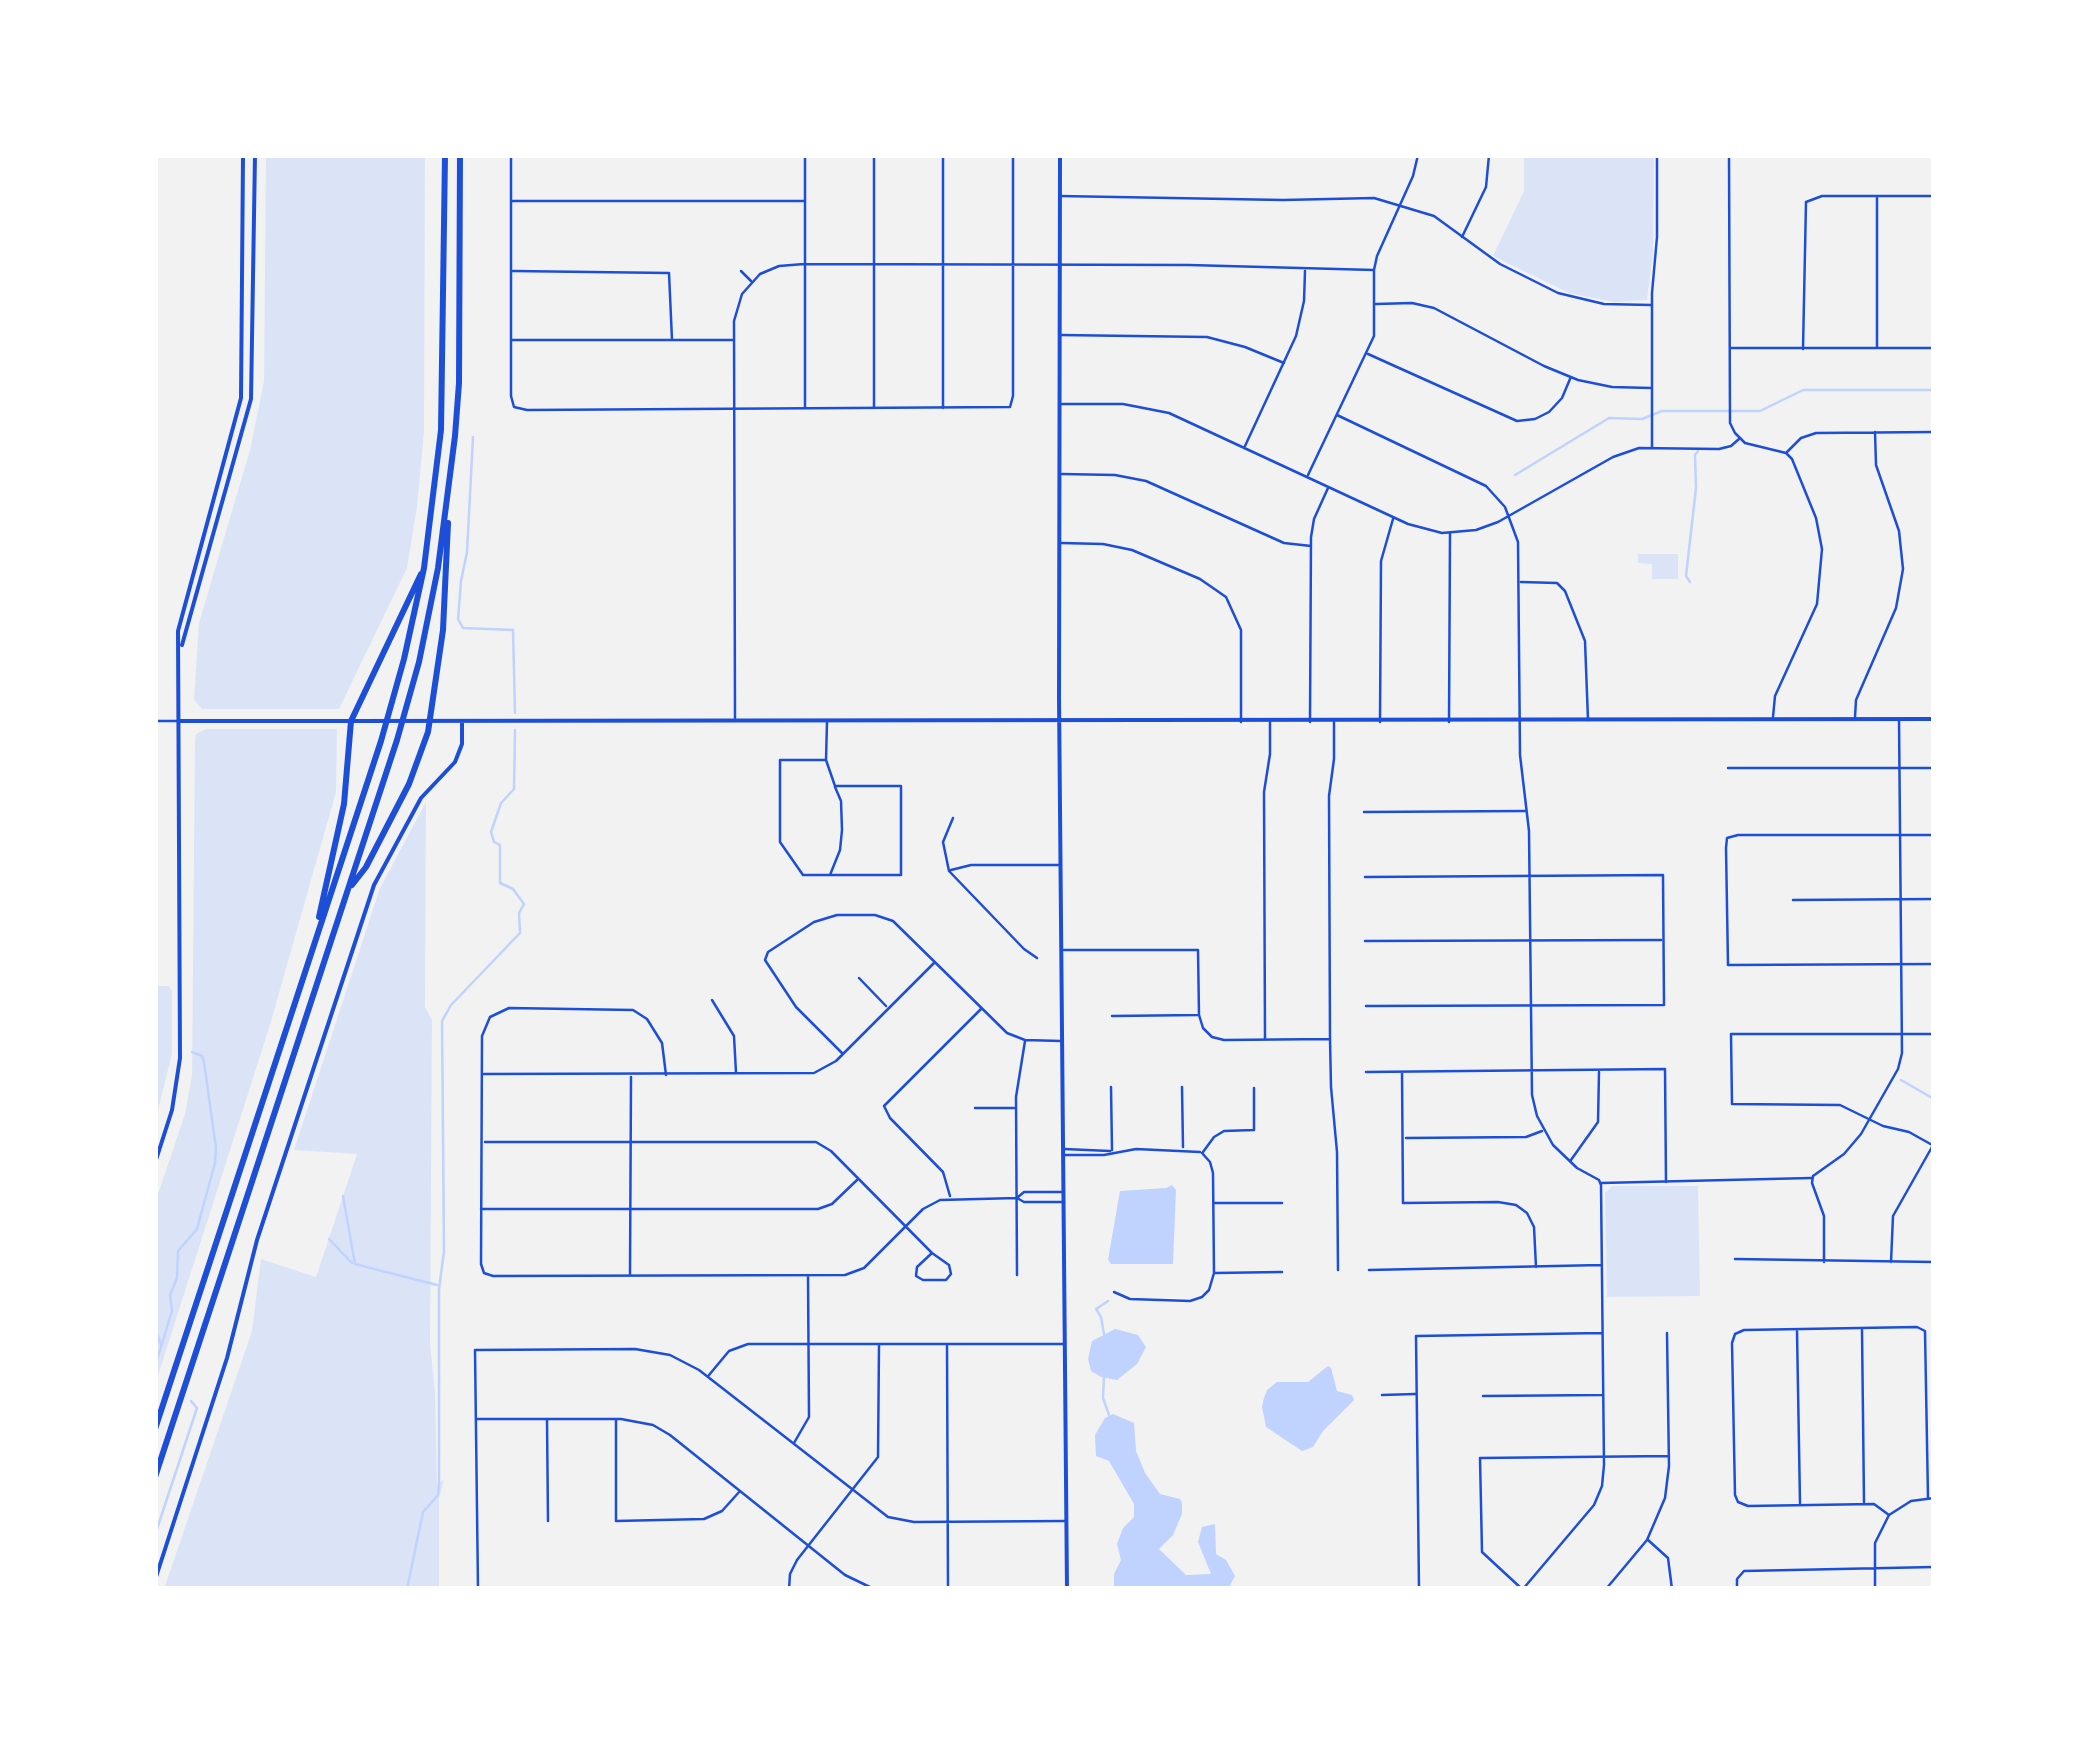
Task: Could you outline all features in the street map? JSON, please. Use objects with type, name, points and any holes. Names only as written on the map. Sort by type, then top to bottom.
[{"type":"highway","points":[[155,1429],[393,702],[424,568],[444,379],[444,155]]},
{"type":"highway","points":[[155,1476],[397,740],[431,608],[448,502],[459,382],[460,155]]},
{"type":"highway","points":[[347,892],[366,866],[410,784],[431,722],[449,568],[448,502]]},
{"type":"highway","points":[[313,949],[343,812],[351,721],[424,568]]},
{"type":"main road","points":[[155,1162],[172,1110],[180,1058],[178,630],[241,398],[244,155]]},
{"type":"main road","points":[[181,650],[252,390],[255,155]]},
{"type":"main road","points":[[1060,155],[1067,1589]]},
{"type":"main road","points":[[179,721],[1934,720]]},
{"type":"main road","points":[[155,1580],[227,1358],[258,1240],[374,885],[421,798],[455,762],[462,744],[462,722]]},
{"type":"street","points":[[511,155],[514,407],[734,409],[1010,407],[1013,155]]},
{"type":"street","points":[[805,155],[805,409]]},
{"type":"street","points":[[874,155],[874,409]]},
{"type":"street","points":[[943,155],[943,409]]},
{"type":"street","points":[[1308,476],[1375,332],[1374,270],[1382,239],[1418,155]]},
{"type":"street","points":[[1462,237],[1486,187],[1489,155]]},
{"type":"street","points":[[1652,448],[1657,155]]},
{"type":"street","points":[[1729,155],[1729,406],[1730,420],[1739,439],[1756,448],[1786,452],[1810,434],[1934,432]]},
{"type":"street","points":[[1060,196],[1283,200],[1360,196],[1434,216],[1500,264],[1558,292],[1604,304],[1652,305]]},
{"type":"street","points":[[1803,348],[1806,202],[1822,196],[1934,196]]},
{"type":"street","points":[[1877,196],[1877,348]]},
{"type":"street","points":[[511,201],[804,201]]},
{"type":"street","points":[[735,722],[734,340],[736,307],[752,282],[775,267],[804,264],[1374,270]]},
{"type":"street","points":[[1244,447],[1284,364],[1302,314],[1304,270]]},
{"type":"street","points":[[511,271],[669,273],[672,340]]},
{"type":"street","points":[[741,272],[752,282]]},
{"type":"street","points":[[1375,304],[1412,303],[1434,308],[1570,378],[1612,387],[1651,388]]},
{"type":"street","points":[[1059,335],[1208,337],[1284,364]]},
{"type":"street","points":[[511,340],[734,340]]},
{"type":"street","points":[[1729,348],[1934,348]]},
{"type":"street","points":[[1366,353],[1504,417],[1521,421],[1553,409],[1570,378]]},
{"type":"street","points":[[1060,404],[1124,404],[1158,410],[1393,517],[1426,530],[1450,533],[1476,530],[1509,516],[1613,457],[1639,448],[1720,448],[1739,439]]},
{"type":"street","points":[[1337,415],[1481,483],[1502,501],[1518,542],[1519,720],[1527,811],[1533,1104],[1543,1130],[1570,1162],[1601,1184],[1812,1178],[1850,1147],[1870,1118],[1900,1063],[1899,720]]},
{"type":"street","points":[[1855,720],[1856,700],[1896,608],[1903,569],[1899,531],[1876,465],[1875,432]]},
{"type":"street","points":[[1773,720],[1775,696],[1817,604],[1823,566],[1816,518],[1800,474],[1786,452]]},
{"type":"street","points":[[1060,474],[1115,474],[1146,480],[1284,543],[1311,546]]},
{"type":"street","points":[[1310,722],[1311,546],[1314,519],[1329,486]]},
{"type":"street","points":[[1380,722],[1380,561],[1393,517]]},
{"type":"street","points":[[1449,722],[1450,533]]},
{"type":"street","points":[[1060,543],[1103,544],[1143,554],[1210,584],[1226,597],[1241,637],[1241,722]]},
{"type":"street","points":[[1519,582],[1556,583],[1565,591],[1585,640],[1588,720]]},
{"type":"street","points":[[155,721],[179,721]]},
{"type":"street","points":[[827,722],[826,760],[840,801],[842,830],[840,850],[830,875]]},
{"type":"street","points":[[1265,1039],[1264,792],[1270,722]]},
{"type":"street","points":[[1334,722],[1329,796],[1330,1039],[1338,1152],[1338,1270]]},
{"type":"street","points":[[826,760],[780,760],[780,842],[803,875],[901,875],[901,786],[835,786]]},
{"type":"street","points":[[1728,768],[1934,768]]},
{"type":"street","points":[[1364,812],[1527,811]]},
{"type":"street","points":[[953,818],[944,842],[950,871],[1037,958]]},
{"type":"street","points":[[1934,834],[1727,838],[1728,965],[1934,964]]},
{"type":"street","points":[[950,871],[965,866],[1061,865]]},
{"type":"street","points":[[1364,876],[1663,875],[1664,1005],[1366,1006]]},
{"type":"street","points":[[1793,900],[1934,899]]},
{"type":"street","points":[[842,1054],[792,1002],[766,966],[765,958],[768,952],[818,920],[837,915],[894,921],[1007,1033],[1025,1040],[1062,1041]]},
{"type":"street","points":[[1365,941],[1663,940]]},
{"type":"street","points":[[1062,950],[1198,950],[1199,1015],[1203,1028],[1216,1038],[1330,1039]]},
{"type":"street","points":[[482,1074],[810,1074],[826,1068],[842,1054],[935,962]]},
{"type":"street","points":[[859,978],[888,1008]]},
{"type":"street","points":[[712,1000],[734,1036],[736,1075]]},
{"type":"street","points":[[666,1075],[666,1052],[660,1037],[643,1016],[622,1008],[499,1010],[490,1017],[483,1029],[484,1273],[845,1276],[857,1272],[931,1204],[950,1198],[1064,1202]]},
{"type":"street","points":[[950,1198],[943,1172],[890,1118],[884,1106],[982,1008]]},
{"type":"street","points":[[1112,1016],[1199,1015]]},
{"type":"street","points":[[1891,1262],[1893,1216],[1934,1146],[1909,1132],[1883,1126],[1835,1104],[1732,1104],[1731,1034],[1934,1034]]},
{"type":"street","points":[[1016,1275],[1016,1108],[1025,1040]]},
{"type":"street","points":[[1570,1162],[1598,1122],[1599,1070]]},
{"type":"street","points":[[1366,1072],[1665,1070],[1666,1182]]},
{"type":"street","points":[[1402,1072],[1403,1203],[1516,1205],[1534,1226],[1536,1267]]},
{"type":"street","points":[[630,1276],[631,1075]]},
{"type":"street","points":[[1182,1087],[1183,1149]]},
{"type":"street","points":[[1111,1088],[1112,1152]]},
{"type":"street","points":[[1202,1153],[1218,1134],[1254,1130],[1254,1088]]},
{"type":"street","points":[[976,1108],[1016,1108]]},
{"type":"street","points":[[1403,1138],[1526,1137],[1543,1130]]},
{"type":"street","points":[[482,1142],[816,1142],[826,1147],[950,1268],[948,1279],[926,1281],[916,1276],[916,1267],[932,1253]]},
{"type":"street","points":[[1063,1152],[1104,1155],[1183,1149],[1202,1153],[1212,1167],[1214,1272],[1210,1290],[1193,1300],[1130,1299],[1114,1292]]},
{"type":"street","points":[[1812,1178],[1824,1219],[1824,1262]]},
{"type":"street","points":[[481,1209],[820,1209],[835,1202],[858,1179]]},
{"type":"street","points":[[1601,1184],[1604,1457],[1602,1486],[1596,1500],[1523,1589],[1482,1552],[1480,1458],[1604,1457],[1669,1456]]},
{"type":"street","points":[[1017,1198],[1024,1192],[1064,1192]]},
{"type":"street","points":[[1213,1203],[1282,1203]]},
{"type":"street","points":[[1736,1258],[1934,1262]]},
{"type":"street","points":[[1368,1270],[1602,1266]]},
{"type":"street","points":[[1214,1272],[1282,1272]]},
{"type":"street","points":[[793,1444],[808,1419],[808,1276]]},
{"type":"street","points":[[1876,1589],[1876,1538],[1888,1515],[1911,1501],[1931,1498],[1925,1331],[1917,1326],[1736,1332],[1732,1343],[1734,1495],[1738,1502],[1748,1506],[1876,1504],[1888,1515]]},
{"type":"street","points":[[1862,1329],[1864,1504]]},
{"type":"street","points":[[1797,1330],[1800,1504]]},
{"type":"street","points":[[1419,1589],[1416,1336],[1603,1333]]},
{"type":"street","points":[[1606,1589],[1646,1540],[1665,1498],[1669,1456],[1667,1333]]},
{"type":"street","points":[[788,1589],[792,1568],[880,1454],[879,1344]]},
{"type":"street","points":[[946,1344],[948,1589]]},
{"type":"street","points":[[708,1376],[726,1354],[740,1346],[1065,1344]]},
{"type":"street","points":[[478,1589],[475,1350],[643,1349],[677,1358],[708,1376],[852,1492],[892,1519],[1066,1521]]},
{"type":"street","points":[[1382,1394],[1416,1394]]},
{"type":"street","points":[[1483,1396],[1603,1395]]},
{"type":"street","points":[[477,1419],[616,1418],[638,1420],[664,1431],[844,1575],[874,1589]]},
{"type":"street","points":[[616,1418],[616,1521],[704,1519],[722,1512],[740,1491]]},
{"type":"street","points":[[547,1419],[548,1521]]},
{"type":"street","points":[[1646,1540],[1668,1558],[1672,1589]]},
{"type":"street","points":[[1737,1589],[1739,1574],[1744,1571],[1934,1567]]},
{"type":"shaded area","points":[[266,155],[425,155],[424,431],[417,507],[407,568],[339,709],[202,709],[194,700],[199,623],[250,450],[264,381]]},
{"type":"shaded area","points":[[1524,155],[1654,155],[1653,253],[1647,300],[1614,302],[1569,293],[1493,256],[1524,191]]},
{"type":"shaded area","points":[[1638,554],[1678,554],[1678,579],[1652,579],[1652,564],[1638,563]]},
{"type":"shaded area","points":[[206,729],[337,729],[336,792],[270,1025],[155,1385],[155,1203],[185,1114],[192,1075],[195,739],[196,734]]},
{"type":"shaded area","points":[[426,802],[425,1007],[432,1020],[430,1343],[437,1485],[444,1480],[439,1498],[439,1589],[164,1589],[252,1331],[261,1259],[316,1277],[357,1154],[294,1150],[380,888]]},
{"type":"shaded area","points":[[155,986],[169,986],[172,991],[172,1054],[155,1122]]},
{"type":"shaded area","points":[[1612,1186],[1698,1186],[1700,1296],[1607,1297],[1605,1193]]},
{"type":"water","points":[[1172,1185],[1176,1190],[1173,1264],[1111,1264],[1108,1260],[1120,1191]]},
{"type":"water","points":[[1115,1329],[1138,1335],[1146,1347],[1137,1364],[1117,1380],[1091,1371],[1088,1359],[1092,1341]]},
{"type":"water","points":[[1328,1366],[1337,1391],[1352,1395],[1354,1400],[1313,1447],[1302,1451],[1266,1427],[1264,1398],[1277,1382],[1308,1382]]},
{"type":"water","points":[[1113,1414],[1134,1423],[1136,1451],[1160,1494],[1182,1503],[1173,1535],[1159,1549],[1186,1575],[1211,1574],[1198,1542],[1202,1527],[1215,1524],[1216,1554],[1226,1560],[1235,1576],[1228,1589],[1114,1589],[1114,1574],[1121,1560],[1117,1544],[1123,1528],[1134,1517],[1134,1504],[1109,1461],[1096,1456],[1095,1435],[1105,1418]]},
{"type":"waterway","points":[[1515,475],[1609,418],[1642,419],[1662,411],[1760,411],[1803,390],[1934,390]]},
{"type":"waterway","points":[[473,437],[467,552],[458,619],[463,628],[513,630],[515,713]]},
{"type":"waterway","points":[[1690,582],[1686,576],[1698,451]]},
{"type":"waterway","points":[[407,1589],[423,1512],[438,1495],[439,1485],[439,1289],[444,1251],[442,1021],[451,1005],[520,933],[519,913],[524,904],[513,889],[500,883],[500,845],[494,842],[491,832],[501,803],[514,789],[515,730]]},
{"type":"waterway","points":[[155,1366],[172,1311],[170,1295],[177,1278],[178,1251],[197,1229],[215,1163],[204,1062],[202,1056],[192,1052]]},
{"type":"waterway","points":[[1901,1080],[1934,1099]]},
{"type":"waterway","points":[[343,1196],[355,1264],[437,1285]]},
{"type":"waterway","points":[[329,1239],[352,1263]]},
{"type":"waterway","points":[[1104,1334],[1096,1309],[1108,1301]]},
{"type":"waterway","points":[[155,1328],[161,1345]]},
{"type":"waterway","points":[[1104,1377],[1103,1398],[1110,1418]]},
{"type":"waterway","points":[[155,1535],[197,1408],[191,1401]]}]
